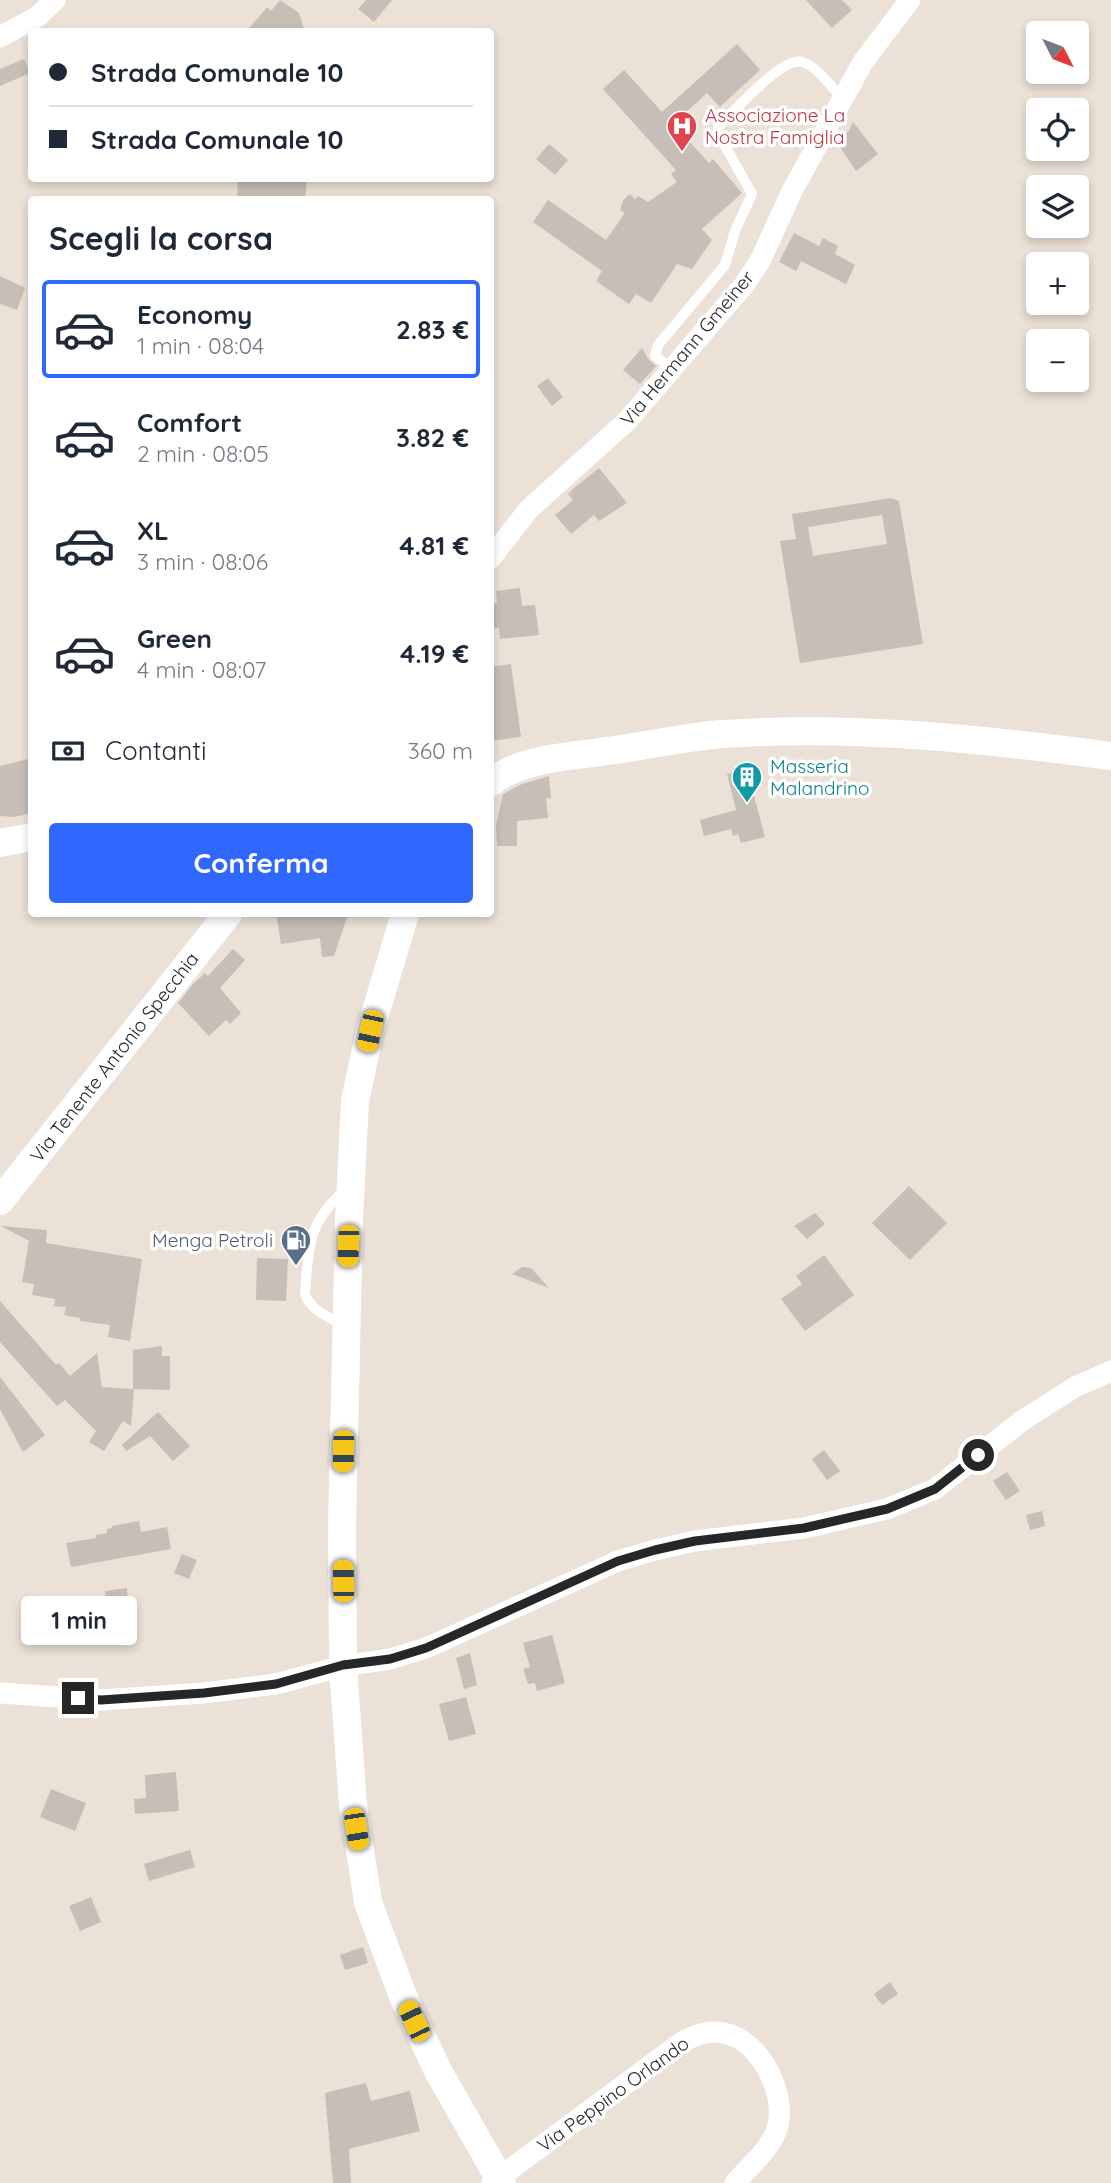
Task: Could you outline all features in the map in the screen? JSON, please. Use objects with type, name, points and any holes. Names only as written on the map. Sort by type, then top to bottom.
[{"type":"main road","points":[[494,780],[504,771],[560,758],[722,734],[868,732],[1031,745],[1111,756]]},
{"type":"main road","points":[[494,762],[560,758]]},
{"type":"main road","points":[[0,843],[28,837]]},
{"type":"main road","name":"Via Tenente Antonio Specchia","points":[[0,1200],[226,917]]},
{"type":"main road","points":[[404,917],[370,1031],[355,1101],[350,1185],[342,1525],[343,1665],[352,1805],[368,1902],[402,1996],[438,2071],[502,2183]]},
{"type":"street","points":[[0,37],[37,17],[55,0]]},
{"type":"street","name":"Via Hermann Gmeiner","points":[[494,554],[529,509],[627,421],[673,369],[760,261],[792,191],[842,98],[863,62],[910,0]]},
{"type":"street","points":[[0,1693],[101,1700],[204,1693],[276,1684],[343,1665],[390,1659],[426,1648],[618,1561],[695,1541],[804,1528],[887,1509],[935,1489],[1023,1420],[1075,1387],[1111,1371]]},
{"type":"street","name":"Via Peppino Orlando","points":[[492,2183],[682,2042],[700,2033],[731,2035],[755,2053],[765,2065],[778,2097],[776,2132],[735,2183]]},
{"type":"lane","points":[[673,369],[655,356],[658,345],[725,265],[734,230],[752,194],[720,137],[718,127],[769,77],[789,62],[802,62],[811,68],[842,98]]},
{"type":"lane","points":[[346,1326],[324,1315],[307,1300],[305,1294],[310,1236],[329,1204],[350,1185]]},
{"type":"building","points":[[280,0],[299,13],[304,28],[249,28],[267,7],[271,11]]},
{"type":"building","points":[[366,0],[392,0],[374,22],[358,9]]},
{"type":"building","points":[[806,0],[842,0],[852,10],[832,28]]},
{"type":"building","points":[[737,44],[760,70],[720,107],[707,93],[673,124],[709,163],[713,159],[742,193],[702,229],[712,240],[692,269],[677,264],[651,303],[636,294],[629,304],[596,281],[602,271],[533,222],[548,200],[606,240],[625,213],[620,210],[623,200],[630,194],[635,199],[638,196],[648,202],[677,182],[671,174],[676,170],[603,89],[624,70],[662,112]]},
{"type":"building","points":[[24,59],[28,74],[0,86],[0,69]]},
{"type":"building","points":[[853,122],[878,154],[856,171],[836,141],[849,131]]},
{"type":"building","points":[[549,144],[568,160],[555,175],[536,159]]},
{"type":"building","points":[[238,182],[307,182],[305,196],[237,196]]},
{"type":"building","points":[[794,233],[819,246],[823,238],[838,246],[835,254],[855,265],[846,284],[801,261],[796,271],[779,262]]},
{"type":"building","points":[[0,276],[25,288],[17,310],[0,304]]},
{"type":"building","points":[[642,348],[656,366],[640,384],[623,370]]},
{"type":"building","points":[[548,378],[563,397],[552,406],[537,386]]},
{"type":"building","points":[[599,468],[627,503],[599,521],[594,515],[571,534],[555,515],[573,500],[568,494]]},
{"type":"building","points":[[891,498],[899,501],[923,644],[800,663],[780,541],[796,539],[792,514]],"holes":[[[882,515],[887,544],[813,556],[808,527]]]},
{"type":"building","points":[[520,588],[522,606],[535,605],[539,635],[500,639],[499,628],[494,629],[496,591]]},
{"type":"building","points":[[511,664],[521,737],[494,740],[494,666]]},
{"type":"building","points":[[28,759],[28,814],[0,816],[0,766]]},
{"type":"building","name":"Masseria Malandrino","points":[[747,769],[765,837],[741,843],[738,834],[733,836],[731,829],[704,836],[700,820],[736,810],[727,774]]},
{"type":"building","points":[[549,776],[551,798],[546,798],[548,818],[517,821],[517,846],[497,846],[496,825],[503,794],[522,784]]},
{"type":"building","points":[[276,917],[347,917],[334,956],[322,957],[320,938],[281,944]]},
{"type":"building","points":[[233,949],[245,960],[220,988],[241,1013],[230,1024],[226,1020],[209,1036],[178,1003],[193,984],[205,973],[208,976]]},
{"type":"building","points":[[909,1186],[947,1223],[910,1260],[872,1223]]},
{"type":"building","points":[[815,1213],[825,1224],[807,1239],[794,1226]]},
{"type":"building","points":[[1,1226],[47,1230],[46,1243],[142,1259],[130,1341],[108,1337],[110,1325],[80,1321],[80,1318],[64,1315],[66,1307],[54,1306],[55,1299],[32,1295],[34,1284],[22,1282],[29,1241]]},
{"type":"building","points":[[824,1255],[854,1295],[805,1331],[781,1299],[802,1284],[796,1276]]},
{"type":"building","points":[[257,1258],[288,1259],[286,1301],[256,1300]]},
{"type":"building","points":[[522,1267],[531,1268],[549,1288],[512,1274]]},
{"type":"building","points":[[0,1301],[56,1365],[59,1363],[70,1376],[97,1353],[102,1387],[133,1389],[133,1350],[162,1346],[162,1356],[170,1356],[170,1390],[134,1389],[131,1426],[123,1421],[104,1451],[89,1442],[96,1431],[65,1400],[57,1406],[0,1342]]},
{"type":"building","points":[[0,1377],[45,1435],[23,1452],[0,1409]]},
{"type":"building","points":[[158,1412],[190,1446],[173,1461],[150,1436],[126,1451],[122,1445]]},
{"type":"building","points":[[824,1450],[840,1471],[827,1480],[812,1459]]},
{"type":"building","points":[[1007,1472],[1020,1491],[1006,1500],[993,1481]]},
{"type":"building","points":[[1042,1511],[1045,1526],[1030,1530],[1026,1515]]},
{"type":"building","points":[[139,1521],[141,1532],[167,1527],[171,1549],[71,1567],[66,1543],[96,1538],[96,1535],[107,1533],[107,1529],[112,1526]]},
{"type":"building","points":[[182,1554],[197,1560],[189,1579],[174,1573]]},
{"type":"building","points":[[127,1588],[128,1605],[107,1603],[105,1591]]},
{"type":"building","points":[[552,1635],[565,1683],[537,1691],[535,1683],[528,1684],[523,1669],[530,1667],[523,1643]]},
{"type":"building","points":[[470,1653],[477,1685],[464,1689],[456,1658]]},
{"type":"building","points":[[466,1697],[476,1734],[449,1741],[439,1704]]},
{"type":"building","points":[[176,1772],[179,1811],[135,1814],[134,1799],[146,1798],[145,1775]]},
{"type":"building","points":[[51,1789],[86,1803],[75,1831],[40,1817]]},
{"type":"building","points":[[190,1850],[195,1867],[149,1881],[144,1864]]},
{"type":"building","points":[[91,1897],[101,1922],[80,1931],[69,1906]]},
{"type":"building","points":[[363,1947],[368,1963],[345,1970],[340,1955]]},
{"type":"building","points":[[890,1982],[898,1994],[882,2005],[874,1994]]},
{"type":"building","points":[[366,2083],[371,2101],[410,2091],[420,2131],[349,2149],[351,2183],[333,2183],[325,2093]]},
{"type":"place","name":"Associazione La Nostra Famiglia","points":[[682,153]]},
{"type":"place","name":"Masseria Malandrino","points":[[747,804]]},
{"type":"place","name":"Menga Petroli","points":[[296,1267]]},
{"type":"route","points":[[78,1698],[101,1700],[204,1693],[276,1684],[343,1665],[390,1659],[426,1648],[485,1624],[618,1561],[695,1541],[767,1535],[887,1509],[935,1489],[978,1455]]}]
